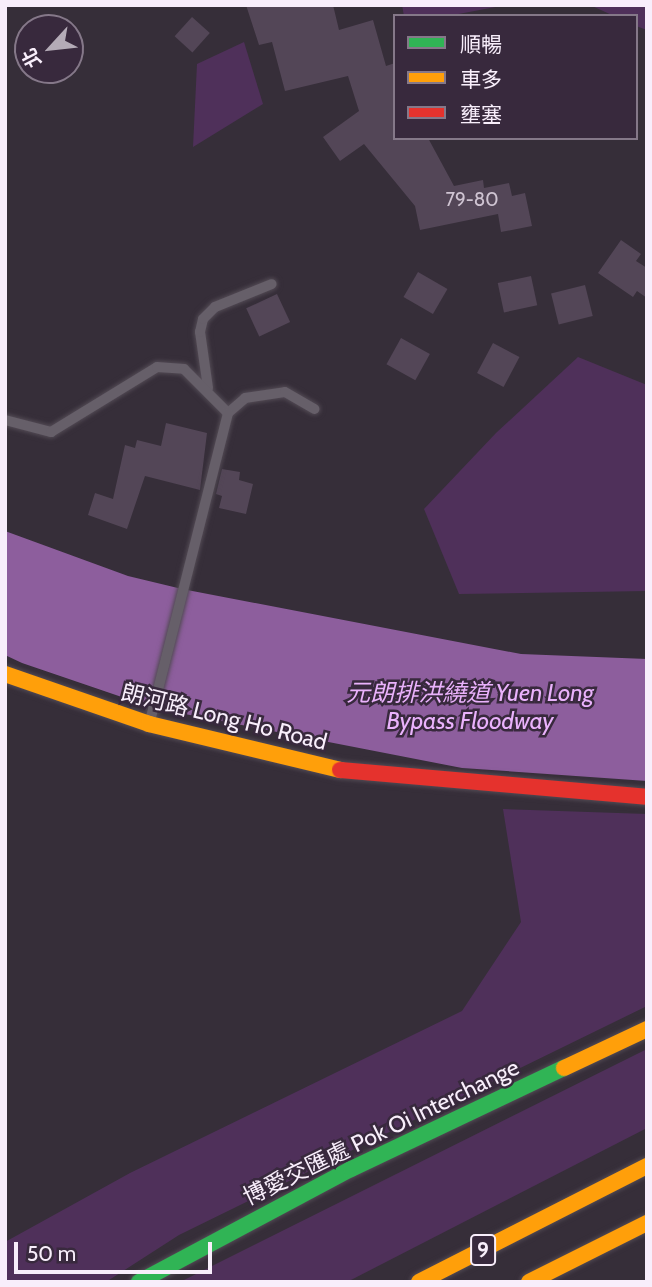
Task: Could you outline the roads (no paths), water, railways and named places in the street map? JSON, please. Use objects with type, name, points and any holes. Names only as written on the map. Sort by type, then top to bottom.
[{"type":"main road","name":"朗河路 Long Ho Road","points":[[5,674],[149,724],[346,771],[647,797]]},
{"type":"main road","name":"博愛交匯處 Pok Oi Interchange","points":[[139,1282],[351,1169],[647,1029]]},
{"type":"main road","name":"9","points":[[419,1282],[647,1166]]},
{"type":"main road","points":[[528,1282],[647,1223]]},
{"type":"lane","points":[[208,388],[200,332],[203,318],[215,307],[272,284]]},
{"type":"lane","points":[[5,419],[51,432],[157,367],[184,369],[208,388],[228,413]]},
{"type":"lane","points":[[149,724],[228,413],[245,398],[285,392],[314,409]]},
{"type":"water","name":"元朗排洪繞道 Yuen Long Bypass Floodway","points":[[5,531],[128,576],[182,589],[521,654],[647,659],[647,781],[462,768],[154,708],[22,663],[5,655]]}]
